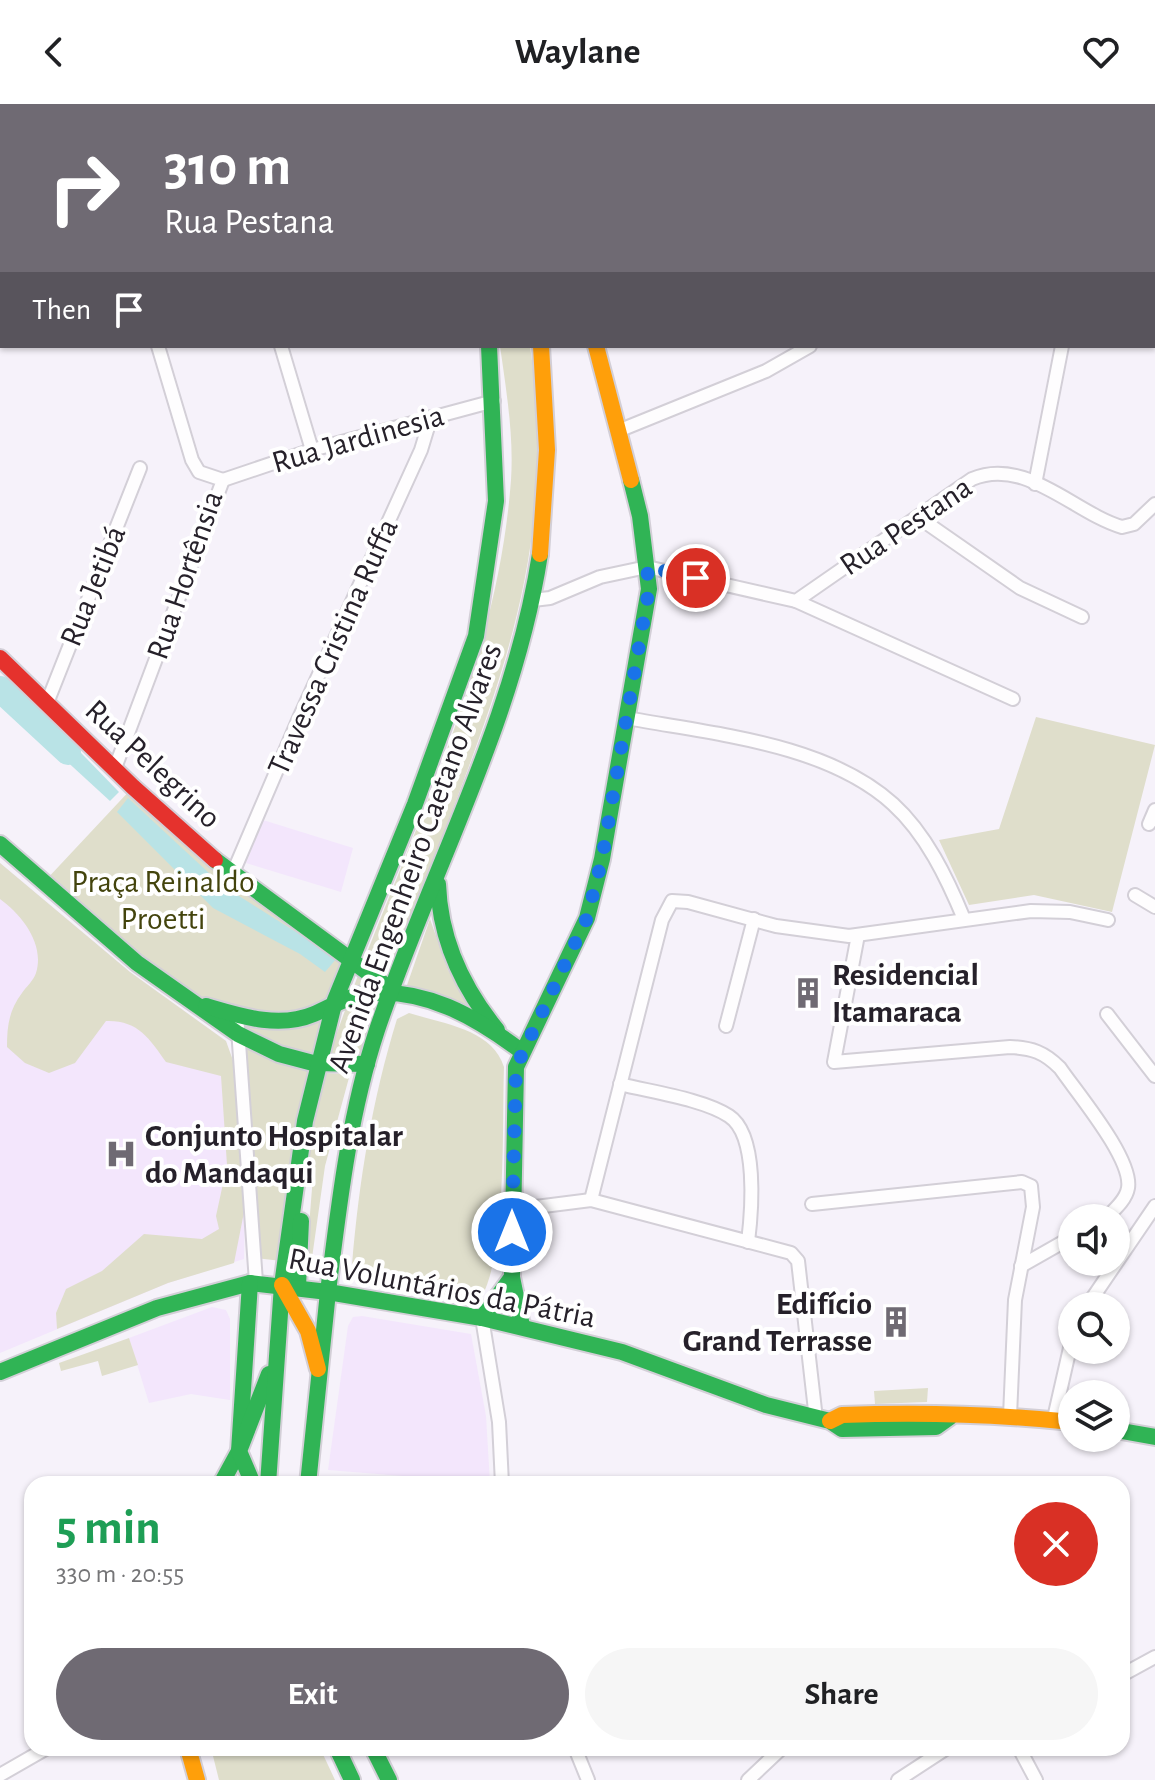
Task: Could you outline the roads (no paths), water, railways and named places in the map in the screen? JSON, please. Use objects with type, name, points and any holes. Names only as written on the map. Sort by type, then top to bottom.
[{"type":"main road","name":"Avenida Engenheiro Caetano Alvares","points":[[290,1286],[301,1223],[297,1179],[317,1064],[335,1000],[415,804],[474,644],[495,514],[494,401],[489,348]]},
{"type":"main road","name":"Avenida Engenheiro Caetano Alvares","points":[[309,1476],[318,1369],[342,1172],[367,1064],[501,716],[533,600],[547,483],[549,438],[541,348]]},
{"type":"main road","points":[[522,1326],[512,1277],[513,1097],[521,1051],[552,997],[587,918],[602,859],[649,589],[640,516],[597,348]]},
{"type":"main road","name":"Rua Pelegrino","points":[[0,658],[133,787],[232,875],[393,991]]},
{"type":"main road","points":[[0,844],[137,963],[238,1034],[279,1054],[317,1064],[367,1064]]},
{"type":"main road","points":[[438,873],[438,904],[453,956],[477,1004],[497,1030],[521,1051]]},
{"type":"main road","points":[[187,1000],[237,1015],[292,1020],[314,1014],[335,1000],[393,991],[497,1030]]},
{"type":"main road","points":[[482,1318],[512,1277]]},
{"type":"main road","points":[[250,1476],[239,1451],[253,1283]]},
{"type":"main road","name":"Rua Voluntários da Pátria","points":[[0,1372],[157,1308],[253,1283],[328,1292],[522,1326],[635,1356],[766,1405],[823,1420],[842,1429],[936,1427],[950,1417],[1058,1419]]},
{"type":"main road","points":[[225,1476],[239,1451],[274,1361],[290,1286]]},
{"type":"main road","points":[[290,1286],[308,1331],[318,1369]]},
{"type":"main road","points":[[268,1476],[274,1361]]},
{"type":"main road","points":[[1130,1433],[1155,1437]]},
{"type":"main road","points":[[190,1756],[197,1780]]},
{"type":"main road","points":[[341,1756],[352,1780]]},
{"type":"main road","points":[[377,1756],[389,1780]]},
{"type":"street","name":"Rua Hortênsia","points":[[115,768],[223,480],[199,472],[192,460],[159,348]]},
{"type":"street","points":[[282,348],[312,450]]},
{"type":"street","points":[[618,431],[766,371],[806,348]]},
{"type":"street","points":[[1035,484],[1062,348]]},
{"type":"street","name":"Rua Jardinesia","points":[[223,480],[312,450],[494,401]]},
{"type":"street","name":"Travessa Cristina Ruffa","points":[[232,875],[300,716],[421,450],[431,417]]},
{"type":"street","name":"Rua Jetibá","points":[[47,703],[140,468]]},
{"type":"street","name":"Rua Pestana","points":[[796,601],[989,472],[1021,476],[1122,527],[1134,524],[1155,504]]},
{"type":"street","points":[[918,517],[1020,588],[1082,617]]},
{"type":"street","points":[[533,600],[550,598],[600,577],[647,567],[796,601],[1013,699]]},
{"type":"street","points":[[627,718],[735,736],[780,749],[865,784],[893,804],[918,832],[950,886],[964,919]]},
{"type":"street","points":[[1149,824],[1155,810]]},
{"type":"street","points":[[1135,895],[1155,907]]},
{"type":"street","points":[[591,1200],[662,920],[672,901],[688,902],[815,933],[858,935],[1031,911],[1070,912],[1108,920]]},
{"type":"street","points":[[726,1026],[754,919]]},
{"type":"street","points":[[858,935],[834,1062],[1010,1047],[1032,1048],[1047,1055],[1060,1068],[1124,1163],[1129,1186],[1118,1204]]},
{"type":"street","points":[[1107,1014],[1155,1076]]},
{"type":"street","points":[[237,1015],[253,1283]]},
{"type":"street","points":[[620,1084],[705,1106],[728,1115],[739,1127],[747,1141],[751,1215],[748,1242]]},
{"type":"street","points":[[812,1204],[1022,1182],[1031,1186],[1034,1192],[1015,1300],[1010,1416]]},
{"type":"street","points":[[512,1210],[591,1200],[791,1253],[798,1261],[823,1420]]},
{"type":"street","points":[[1097,1292],[1155,1206]]},
{"type":"street","points":[[1021,1266],[1058,1245]]},
{"type":"street","points":[[482,1318],[499,1422],[502,1476]]},
{"type":"street","points":[[1054,1418],[1066,1364]]},
{"type":"street","points":[[1130,1671],[1155,1657]]},
{"type":"street","points":[[0,1775],[33,1756]]},
{"type":"street","points":[[579,1756],[584,1779]]},
{"type":"street","points":[[748,1780],[774,1756]]},
{"type":"street","points":[[898,1780],[935,1756]]},
{"type":"street","points":[[1023,1756],[1036,1780]]},
{"type":"water","points":[[51,722],[119,792],[110,801],[37,734]]},
{"type":"water","points":[[128,798],[223,886],[337,958],[325,972],[300,954],[213,908],[117,812]]},
{"type":"waterway","points":[[0,689],[68,752]]},
{"type":"place","name":"Residencial Itamaraca","points":[[808,993]]},
{"type":"place","name":"Conjunto Hospitalar do Mandaqui","points":[[121,1154]]},
{"type":"place","name":"Edifício Grand Terrasse","points":[[896,1322]]},
{"type":"park label","name":"Praça Reinaldo Proetti","points":[[163,900]]}]
